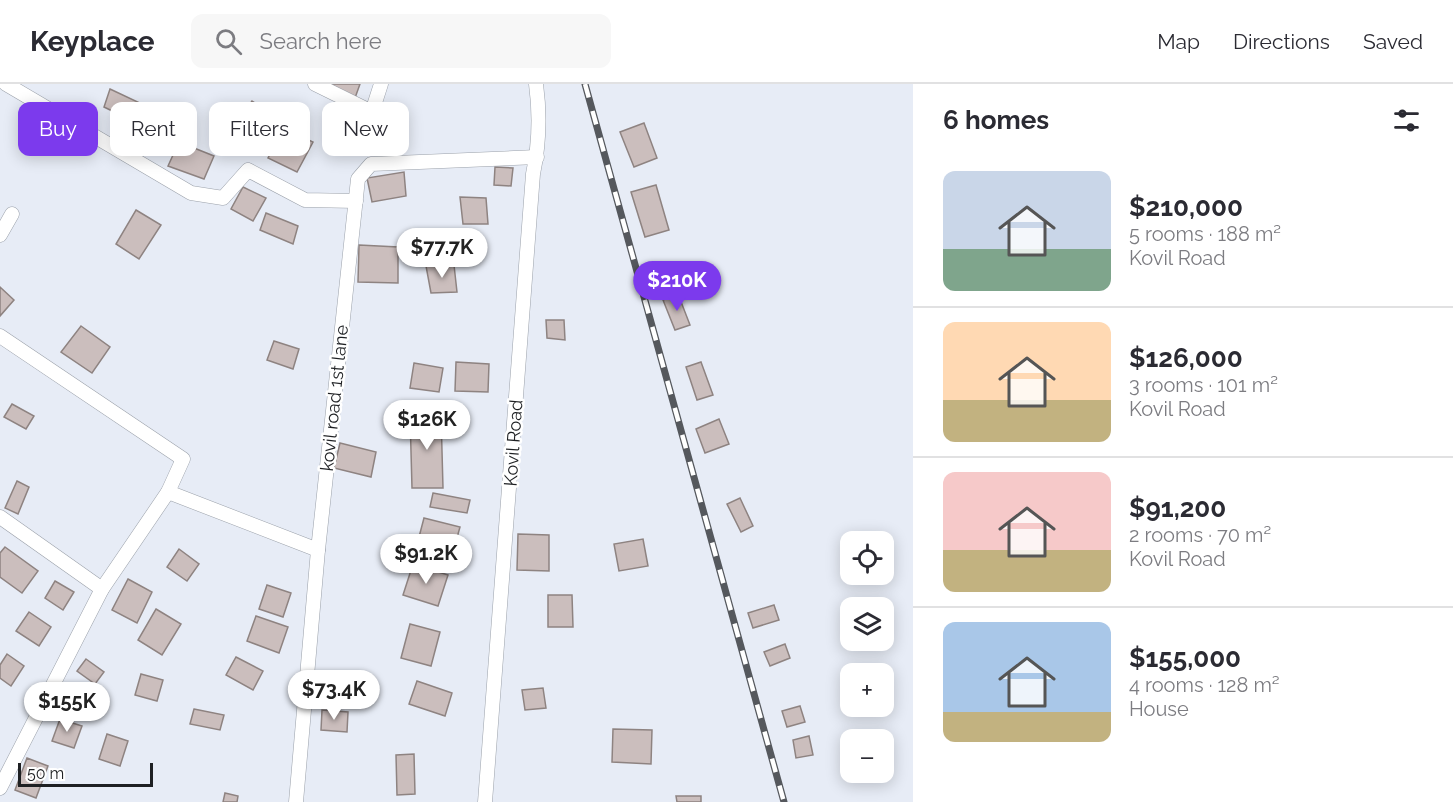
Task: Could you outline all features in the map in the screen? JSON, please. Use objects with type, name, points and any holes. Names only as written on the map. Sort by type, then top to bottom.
[{"type":"street","points":[[6,84],[191,193],[223,198],[248,170],[305,200],[356,201]]},
{"type":"street","points":[[315,84],[372,112],[381,84]]},
{"type":"street","name":"Kovil Road","points":[[485,802],[533,174],[537,157],[536,84]]},
{"type":"street","name":"kovil road 1st lane","points":[[296,802],[318,550],[358,179],[371,164],[537,157]]},
{"type":"street","points":[[0,235],[12,214]]},
{"type":"street","points":[[0,336],[183,459],[168,492],[102,589],[0,788]]},
{"type":"street","points":[[168,492],[318,550]]},
{"type":"street","points":[[0,518],[102,589]]},
{"type":"building","points":[[330,84],[360,84],[355,98]]},
{"type":"building","points":[[110,89],[138,102],[110,102],[110,110],[104,107]]},
{"type":"building","points":[[644,123],[657,158],[634,167],[620,132]]},
{"type":"building","points":[[197,149],[209,156],[214,156],[204,179],[168,166],[173,156],[197,156]]},
{"type":"building","points":[[269,156],[306,156],[297,172],[268,158]]},
{"type":"building","points":[[495,167],[513,168],[511,186],[494,185]]},
{"type":"building","points":[[404,172],[406,196],[372,202],[367,178]]},
{"type":"building","points":[[656,185],[669,230],[645,237],[631,192]]},
{"type":"building","points":[[243,187],[266,198],[253,221],[231,209]]},
{"type":"building","points":[[460,197],[486,198],[488,224],[463,224]]},
{"type":"building","points":[[136,210],[161,225],[139,259],[116,244]]},
{"type":"building","points":[[266,213],[298,226],[293,244],[260,230]]},
{"type":"building","points":[[359,245],[398,247],[398,283],[358,282]]},
{"type":"building","points":[[454,265],[457,292],[431,293],[426,266]]},
{"type":"building","points":[[0,287],[14,300],[0,316]]},
{"type":"building","points":[[678,294],[690,325],[675,330],[663,300]]},
{"type":"building","points":[[546,320],[564,320],[565,340],[547,338]]},
{"type":"building","points":[[81,326],[110,347],[92,373],[61,352]]},
{"type":"building","points":[[274,341],[299,349],[293,369],[267,360]]},
{"type":"building","points":[[456,362],[489,364],[488,392],[455,391]]},
{"type":"building","points":[[701,362],[713,395],[697,400],[686,367]]},
{"type":"building","points":[[414,363],[443,368],[439,392],[410,388]]},
{"type":"building","points":[[12,404],[34,416],[26,429],[4,417]]},
{"type":"building","points":[[441,414],[443,488],[412,488],[410,415]]},
{"type":"building","points":[[719,419],[729,444],[705,453],[696,429]]},
{"type":"building","points":[[340,443],[376,452],[371,477],[334,468]]},
{"type":"building","points":[[17,481],[29,487],[18,514],[5,508]]},
{"type":"building","points":[[433,493],[470,500],[467,513],[430,507]]},
{"type":"building","points":[[740,498],[753,526],[741,532],[727,504]]},
{"type":"building","points":[[424,518],[460,527],[449,566],[414,556]]},
{"type":"building","points":[[518,534],[549,535],[549,571],[517,570]]},
{"type":"building","points":[[643,539],[648,566],[619,571],[614,544]]},
{"type":"building","points":[[5,547],[38,571],[22,593],[0,577],[0,553]]},
{"type":"building","points":[[179,549],[199,564],[187,581],[167,567]]},
{"type":"building","points":[[413,564],[448,575],[438,606],[403,595]]},
{"type":"building","points":[[128,579],[152,592],[137,623],[112,610]]},
{"type":"building","points":[[55,581],[74,592],[63,610],[45,598]]},
{"type":"building","points":[[267,585],[291,593],[283,617],[259,609]]},
{"type":"building","points":[[548,595],[572,595],[573,627],[548,627]]},
{"type":"building","points":[[774,605],[779,620],[753,628],[748,613]]},
{"type":"building","points":[[156,609],[181,624],[162,655],[138,640]]},
{"type":"building","points":[[29,612],[51,627],[39,646],[16,631]]},
{"type":"building","points":[[256,616],[288,627],[279,653],[247,641]]},
{"type":"building","points":[[410,624],[440,632],[431,666],[401,658]]},
{"type":"building","points":[[785,644],[790,658],[770,666],[764,652]]},
{"type":"building","points":[[7,654],[24,666],[11,686],[0,678],[0,665]]},
{"type":"building","points":[[236,657],[263,671],[253,690],[226,675]]},
{"type":"building","points":[[86,659],[104,672],[95,684],[77,671]]},
{"type":"building","points":[[141,674],[163,680],[157,701],[135,695]]},
{"type":"building","points":[[417,681],[452,693],[445,716],[409,704]]},
{"type":"building","points":[[543,688],[546,708],[525,710],[522,690]]},
{"type":"building","points":[[800,706],[805,722],[787,727],[782,711]]},
{"type":"building","points":[[194,709],[224,715],[220,730],[190,724]]},
{"type":"building","points":[[322,710],[348,712],[347,732],[321,730]]},
{"type":"building","points":[[60,719],[82,726],[74,748],[52,741]]},
{"type":"building","points":[[613,729],[652,730],[651,764],[612,762]]},
{"type":"building","points":[[107,734],[128,741],[120,766],[99,759]]},
{"type":"building","points":[[809,736],[813,755],[796,758],[793,740]]},
{"type":"building","points":[[414,754],[415,794],[397,795],[396,755]]},
{"type":"building","points":[[27,758],[48,766],[36,798],[15,790]]},
{"type":"building","points":[[225,793],[238,796],[237,802],[223,802]]},
{"type":"building","points":[[676,796],[701,796],[701,802],[677,802]]},
{"type":"railway","points":[[585,84],[784,802]]}]
